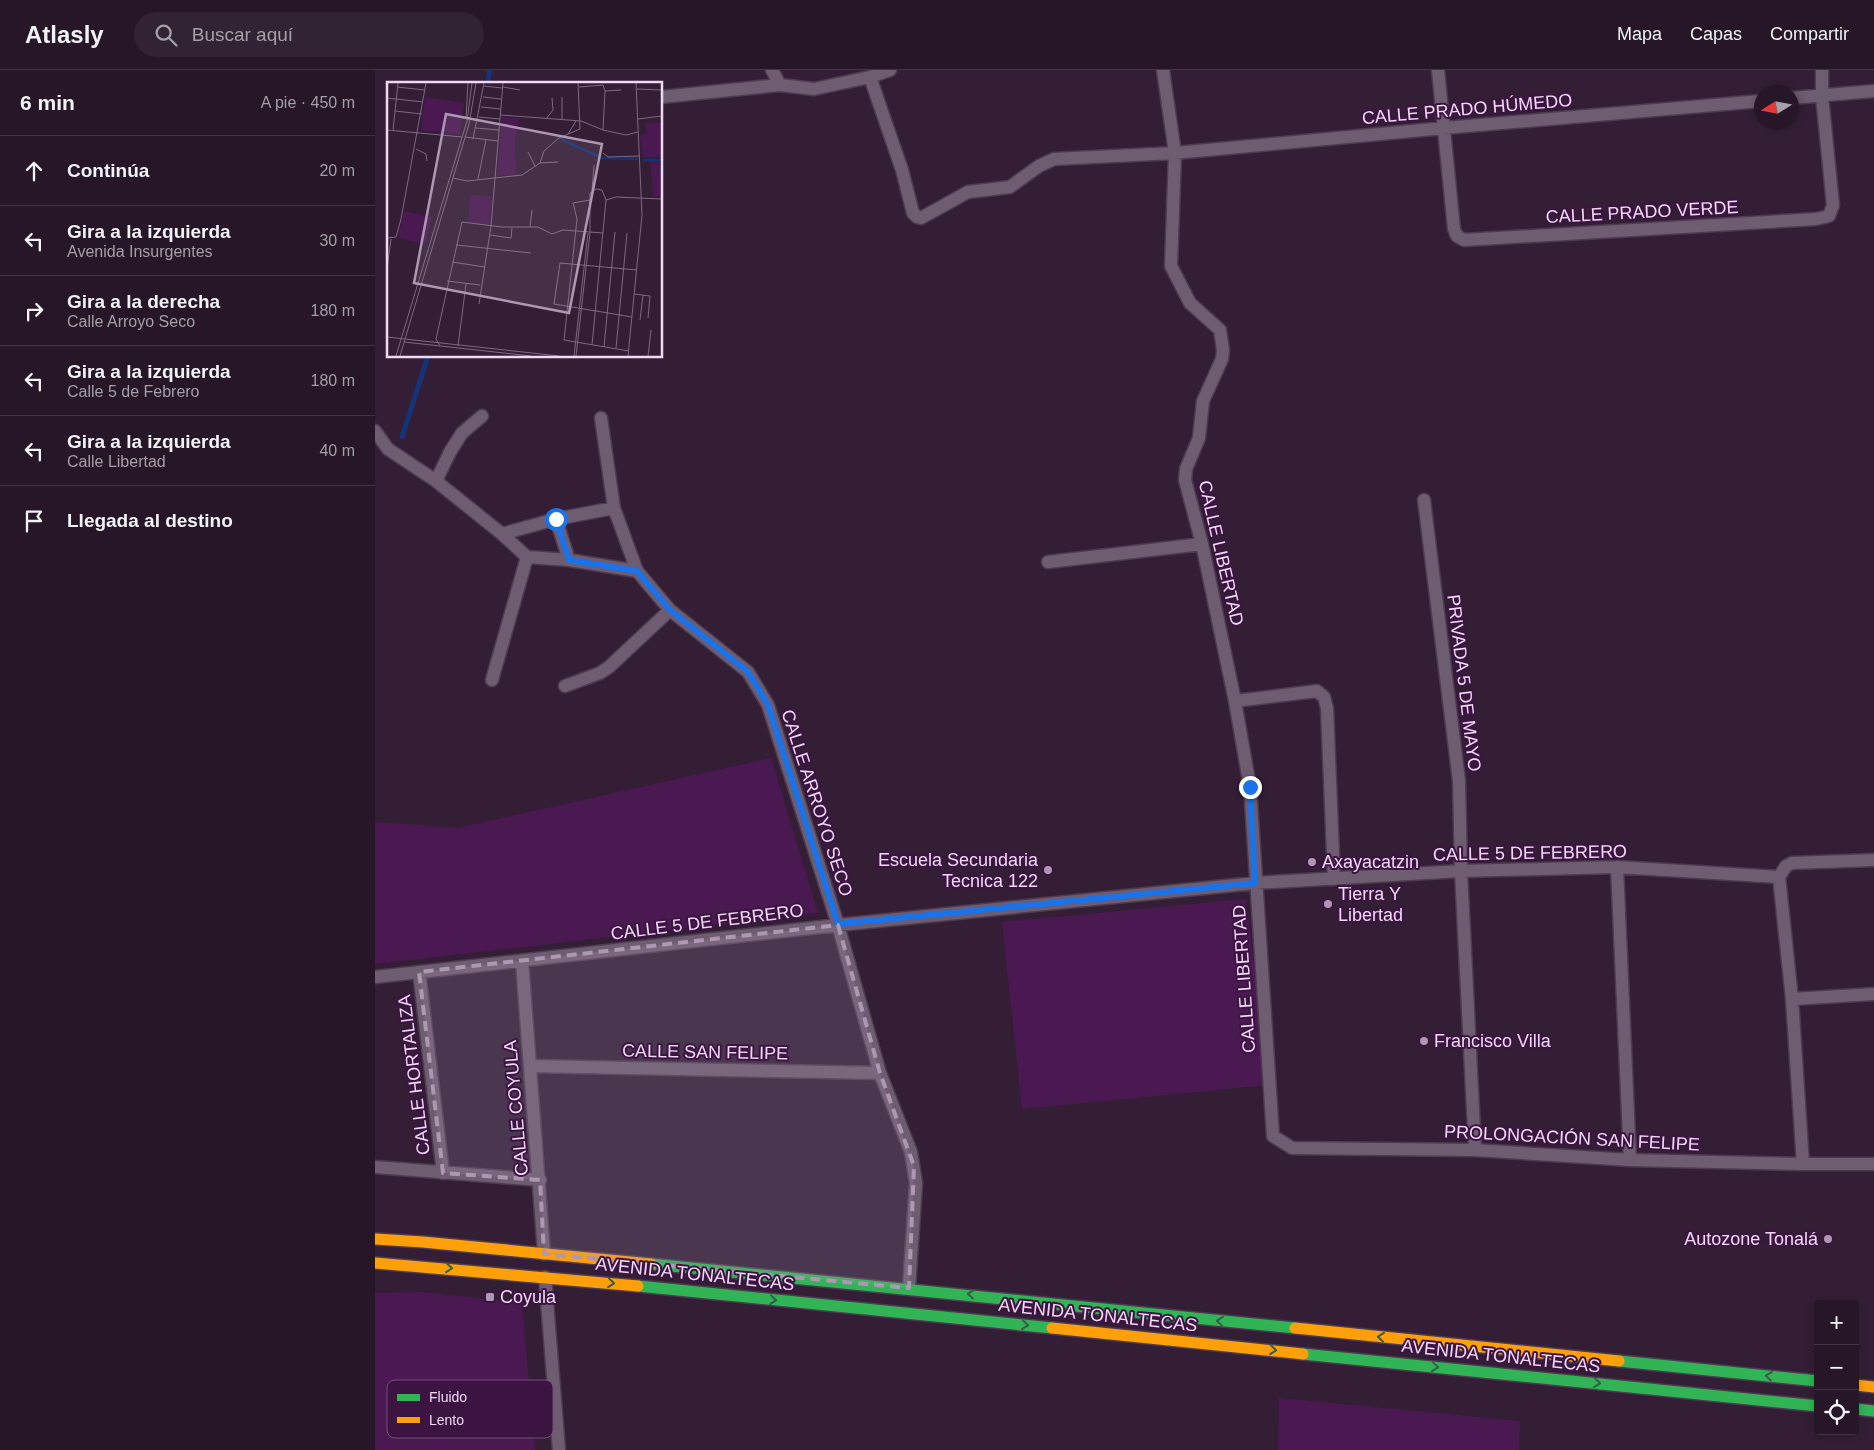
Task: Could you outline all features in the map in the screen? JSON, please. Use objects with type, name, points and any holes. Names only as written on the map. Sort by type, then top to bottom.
[{"type":"main road","name":"AVENIDA TONALTECAS","points":[[375,1239],[909,1288],[1814,1381]]},
{"type":"main road","name":"AVENIDA TONALTECAS","points":[[375,1263],[545,1276],[1814,1406]]},
{"type":"main road","points":[[375,1273],[401,1264]]},
{"type":"main road","points":[[1859,1385],[1874,1386]]},
{"type":"main road","points":[[1859,1409],[1874,1411]]},
{"type":"street","points":[[771,70],[780,84]]},
{"type":"street","points":[[663,98],[780,84],[814,89],[870,77],[890,70]]},
{"type":"street","points":[[1163,70],[1175,153]]},
{"type":"street","points":[[1438,70],[1444,128]]},
{"type":"street","points":[[1822,70],[1822,96]]},
{"type":"street","name":"CALLE PRADO HÚMEDO","points":[[870,77],[902,170],[913,213],[921,218],[968,192],[1010,187],[1039,166],[1055,159],[1175,153],[1754,102]]},
{"type":"street","points":[[1799,97],[1874,91]]},
{"type":"street","name":"CALLE PRADO VERDE","points":[[1444,128],[1454,229],[1457,236],[1464,240],[1816,219],[1829,216],[1833,205],[1822,96]]},
{"type":"street","name":"CALLE LIBERTAD","points":[[1175,153],[1171,266],[1190,303],[1220,330],[1223,350],[1222,359],[1203,401],[1199,438],[1185,469],[1185,480],[1202,544],[1235,701],[1250,787],[1273,1136]]},
{"type":"street","points":[[436,481],[462,433],[482,416]]},
{"type":"street","name":"CALLE ARROYO SECO","points":[[601,418],[614,508],[637,571],[670,610],[748,672],[768,705],[838,924],[880,1073],[911,1152],[916,1183],[909,1288]]},
{"type":"street","points":[[375,431],[388,449],[436,481],[502,534],[527,557],[569,560],[637,571]]},
{"type":"street","name":"PRIVADA 5 DE MAYO","points":[[1424,500],[1459,781],[1461,871],[1475,1150]]},
{"type":"street","points":[[502,534],[556,519],[614,508]]},
{"type":"street","points":[[556,519],[569,560]]},
{"type":"street","points":[[1048,562],[1202,544]]},
{"type":"street","points":[[492,680],[527,557]]},
{"type":"street","points":[[565,686],[609,668],[670,610]]},
{"type":"street","points":[[1235,701],[1317,691],[1324,697],[1327,708],[1334,879]]},
{"type":"street","points":[[1803,1164],[1792,999],[1779,877],[1786,866],[1792,863],[1874,860]]},
{"type":"street","points":[[1617,867],[1630,1160]]},
{"type":"street","name":"CALLE 5 DE FEBRERO","points":[[375,977],[838,924],[1255,883],[1461,871],[1617,867],[1779,877]]},
{"type":"street","name":"CALLE COYULA","points":[[522,960],[540,1180],[544,1254]]},
{"type":"street","name":"CALLE HORTALIZA","points":[[419,972],[443,1173]]},
{"type":"street","points":[[1792,999],[1874,994]]},
{"type":"street","name":"CALLE SAN FELIPE","points":[[530,1066],[880,1073]]},
{"type":"street","name":"PROLONGACIÓN SAN FELIPE","points":[[1273,1136],[1291,1148],[1475,1150],[1630,1160],[1874,1164]]},
{"type":"street","points":[[375,1167],[540,1180]]},
{"type":"street","points":[[545,1276],[559,1450]]},
{"type":"highlighted area","points":[[838,925],[880,1073],[914,1166],[909,1288],[544,1254],[540,1180],[443,1173],[419,972]]},
{"type":"shaded area","points":[[771,758],[818,913],[375,964],[375,822],[458,828]]},
{"type":"shaded area","points":[[1246,899],[1268,1085],[1022,1109],[1002,922]]},
{"type":"shaded area","points":[[421,1292],[522,1303],[529,1380],[387,1380],[387,1438],[534,1438],[535,1450],[375,1450],[375,1293]]},
{"type":"shaded area","points":[[1279,1398],[1520,1421],[1519,1450],[1278,1450]]},
{"type":"waterway","points":[[487,82],[490,70]]},
{"type":"waterway","points":[[402,437],[427,358]]},
{"type":"traffic: fast","points":[[651,1264],[1295,1328]]},
{"type":"traffic: fast","points":[[638,1286],[1052,1328]]},
{"type":"traffic: fast","points":[[1303,1354],[1814,1406]]},
{"type":"traffic: fast","points":[[1619,1361],[1814,1381]]},
{"type":"traffic: fast","points":[[1859,1409],[1874,1411]]},
{"type":"traffic: slow","points":[[375,1239],[651,1264]]},
{"type":"traffic: slow","points":[[375,1263],[638,1286]]},
{"type":"traffic: slow","points":[[1052,1328],[1303,1354]]},
{"type":"traffic: slow","points":[[1295,1328],[1619,1361]]},
{"type":"traffic: slow","points":[[1859,1385],[1874,1387]]},
{"type":"place","name":"Axayacatzin","points":[[1312,862]]},
{"type":"place","name":"Escuela Secundaria Tecnica 122","points":[[1048,870]]},
{"type":"place","name":"Tierra Y Libertad","points":[[1328,904]]},
{"type":"place","name":"Francisco Villa","points":[[1424,1041]]},
{"type":"place","name":"Autozone Tonalá","points":[[1828,1239]]},
{"type":"place","name":"Coyula","points":[[490,1297]]},
{"type":"route","points":[[556,519],[569,560],[637,571],[670,610],[748,672],[768,705],[838,924],[1255,883],[1250,787]]}]
